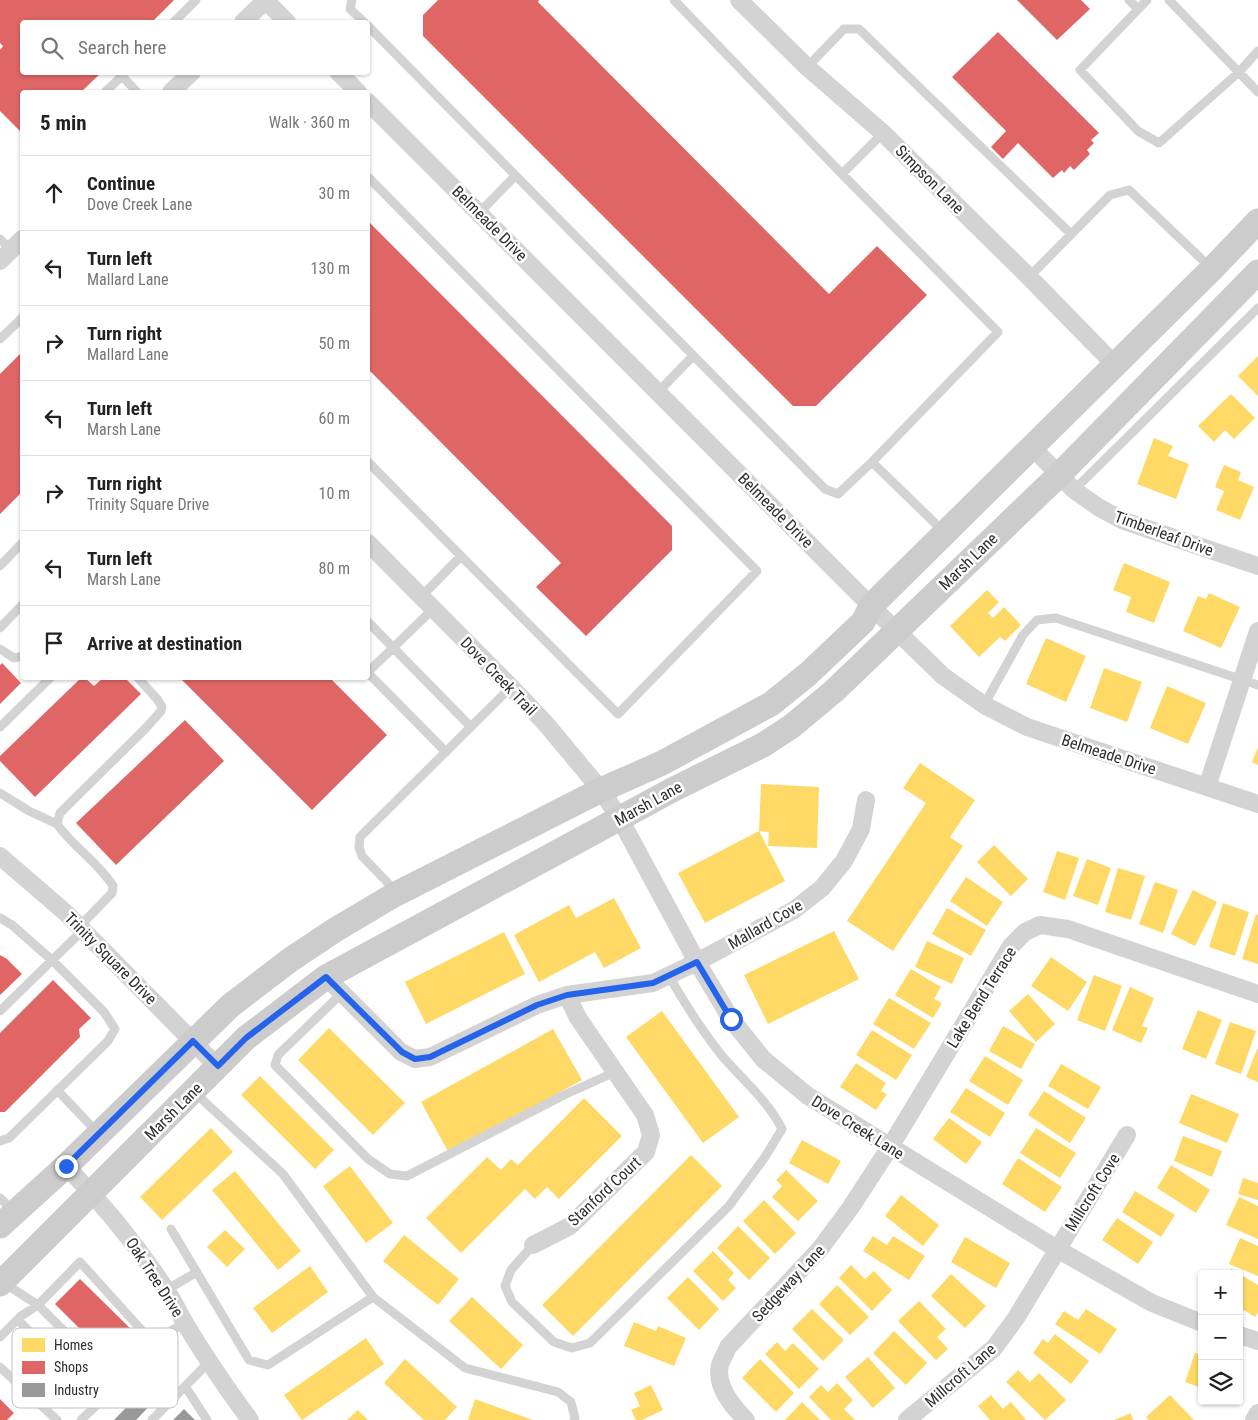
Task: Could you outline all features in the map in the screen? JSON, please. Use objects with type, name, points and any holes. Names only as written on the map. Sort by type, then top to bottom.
[{"type":"main road","name":"Marsh Lane","points":[[5,1212],[66,1166],[230,1006],[290,960],[394,896],[601,790],[662,763],[771,704],[808,674],[863,622],[871,606],[1212,269],[1258,221]]},
{"type":"main road","name":"Marsh Lane","points":[[1,1283],[246,1038],[334,985],[353,961],[620,819],[674,788],[763,745],[792,726],[834,690],[896,630],[1067,482],[1258,272]]},
{"type":"street","points":[[245,20],[265,0],[285,20]]},
{"type":"street","name":"Simpson Lane","points":[[739,0],[807,67],[883,133],[1114,365]]},
{"type":"street","points":[[173,90],[189,75]]},
{"type":"street","points":[[341,75],[356,90]]},
{"type":"street","name":"Belmeade Drive","points":[[370,104],[943,676],[984,705],[1027,727],[1258,804]]},
{"type":"street","name":"Timberleaf Drive","points":[[1032,447],[1067,482],[1098,507],[1124,521],[1258,566]]},
{"type":"street","name":"Dove Creek Trail","points":[[370,545],[546,724],[601,790],[620,819]]},
{"type":"street","points":[[1207,787],[1250,683],[1258,631]]},
{"type":"street","name":"Mallard Cove","points":[[334,985],[402,1052],[415,1059],[430,1057],[537,1005],[567,995],[653,983],[697,962],[794,910],[822,888],[844,861],[861,829],[866,800]]},
{"type":"street","name":"Dove Creek Lane","points":[[620,819],[697,962],[731,1019],[763,1059],[808,1096],[1057,1249],[1152,1303],[1198,1320]]},
{"type":"street","name":"Trinity Square Drive","points":[[0,856],[81,928],[218,1066]]},
{"type":"street","name":"Lake Bend Terrace","points":[[890,1147],[1011,946],[1025,932],[1040,926],[1068,929],[1258,994]]},
{"type":"street","name":"Stanford Court","points":[[533,1244],[570,1226],[646,1152],[651,1135],[645,1115],[578,1018],[567,995]]},
{"type":"street","name":"Millcroft Cove","points":[[1057,1249],[1127,1135]]},
{"type":"street","name":"Sedgeway Lane","points":[[746,1420],[734,1408],[720,1384],[720,1365],[728,1347],[820,1249],[851,1207],[890,1147]]},
{"type":"street","name":"Oak Tree Drive","points":[[66,1166],[118,1223],[166,1290],[209,1362],[250,1420]]},
{"type":"street","name":"Millcroft Lane","points":[[907,1420],[994,1348],[1016,1318],[1057,1249]]},
{"type":"street","points":[[1243,1336],[1258,1341]]},
{"type":"street","points":[[1254,1420],[1258,1412]]},
{"type":"lane","points":[[176,20],[196,0]]},
{"type":"lane","points":[[352,0],[350,9],[362,20]]},
{"type":"lane","points":[[370,28],[825,489],[838,494],[872,462],[998,332],[674,0]]},
{"type":"lane","points":[[1129,0],[1138,9]]},
{"type":"lane","points":[[1148,0],[1080,70],[1138,131],[1158,143],[1238,72],[1258,51]]},
{"type":"lane","points":[[1169,0],[1258,92]]},
{"type":"lane","points":[[807,67],[844,29],[859,29],[1071,234]]},
{"type":"lane","points":[[107,90],[123,75]]},
{"type":"lane","points":[[125,75],[136,90]]},
{"type":"lane","points":[[842,174],[883,133]]},
{"type":"lane","points":[[479,213],[515,176]]},
{"type":"lane","points":[[370,179],[757,571],[618,714],[370,464]]},
{"type":"lane","points":[[1028,277],[1110,195],[1129,190],[1212,269]]},
{"type":"lane","points":[[1067,482],[1258,308]]},
{"type":"lane","points":[[0,339],[20,320]]},
{"type":"lane","points":[[658,392],[693,356]]},
{"type":"lane","points":[[872,462],[945,533]]},
{"type":"lane","points":[[0,566],[20,545]]},
{"type":"lane","points":[[370,671],[394,648],[427,603],[445,572],[461,556]]},
{"type":"lane","points":[[0,628],[20,607]]},
{"type":"lane","points":[[984,705],[1023,635],[1037,620],[1056,618],[1250,683]]},
{"type":"lane","points":[[370,624],[471,727]]},
{"type":"lane","points":[[0,649],[14,658],[20,656]]},
{"type":"lane","points":[[370,675],[446,752]]},
{"type":"lane","points":[[0,727],[48,680]]},
{"type":"lane","points":[[57,824],[60,813],[161,711],[162,707],[157,699],[140,680]]},
{"type":"lane","points":[[394,896],[387,882],[362,856],[359,847],[360,837],[511,687]]},
{"type":"lane","points":[[0,793],[29,811],[57,824],[66,838],[106,874],[113,886],[112,893],[53,961],[0,1011]]},
{"type":"lane","points":[[0,918],[12,925],[53,961],[104,1012],[115,1029],[108,1042],[9,1138],[0,1141]]},
{"type":"lane","points":[[533,1244],[511,1270],[506,1286],[512,1302],[554,1342],[572,1348],[590,1343],[729,1206],[765,1157],[782,1129],[774,1113],[703,1032],[669,976]]},
{"type":"lane","points":[[334,985],[278,1055],[275,1065],[368,1159],[390,1174],[407,1176],[564,1095],[615,1072]]},
{"type":"lane","points":[[58,1090],[98,1134]]},
{"type":"lane","points":[[193,1091],[283,1174],[373,1298],[465,1368],[558,1392],[570,1402],[574,1420]]},
{"type":"lane","points":[[171,1229],[249,1360],[268,1365],[373,1298]]},
{"type":"lane","points":[[0,1337],[38,1305],[80,1262],[140,1328]]},
{"type":"lane","points":[[166,1290],[197,1272]]},
{"type":"lane","points":[[1,1283],[38,1305],[61,1328]]},
{"type":"lane","points":[[18,1320],[26,1328]]},
{"type":"lane","points":[[176,1328],[185,1323]]},
{"type":"lane","points":[[178,1393],[209,1362]]},
{"type":"lane","points":[[0,1367],[12,1378]]},
{"type":"lane","points":[[185,1386],[207,1420]]},
{"type":"lane","points":[[44,1408],[57,1420]]},
{"type":"lane","points":[[81,1420],[94,1408]]},
{"type":"lane","points":[[152,1420],[164,1408]]},
{"type":"building: Homes","points":[[1258,356],[1258,396],[1238,376]]},
{"type":"building: Homes","points":[[1231,394],[1255,418],[1234,439],[1225,430],[1214,442],[1198,426]]},
{"type":"building: Homes","points":[[1154,438],[1173,446],[1168,456],[1189,464],[1176,499],[1137,484]]},
{"type":"building: Homes","points":[[1224,465],[1241,472],[1238,480],[1254,487],[1240,520],[1216,510],[1224,491],[1215,487]]},
{"type":"building: Homes","points":[[1124,563],[1170,582],[1154,623],[1126,612],[1131,597],[1113,590]]},
{"type":"building: Homes","points":[[987,590],[999,602],[988,613],[993,618],[1004,607],[1021,625],[1005,641],[1000,637],[979,657],[950,626]]},
{"type":"building: Homes","points":[[1209,593],[1240,607],[1221,648],[1183,631],[1198,596],[1206,599]]},
{"type":"building: Homes","points":[[1046,638],[1086,656],[1066,702],[1026,684]]},
{"type":"building: Homes","points":[[1104,668],[1142,682],[1127,722],[1090,708]]},
{"type":"building: Homes","points":[[1167,686],[1206,703],[1188,744],[1150,728]]},
{"type":"building: Homes","points":[[1258,747],[1258,765],[1252,762]]},
{"type":"building: Homes","points":[[920,763],[975,800],[950,837],[963,846],[893,951],[847,921],[926,803],[903,788]]},
{"type":"building: Homes","points":[[761,784],[819,787],[817,848],[768,846],[769,832],[759,831]]},
{"type":"building: Homes","points":[[759,831],[785,881],[705,923],[678,873]]},
{"type":"building: Homes","points":[[994,845],[1028,879],[1011,896],[977,862]]},
{"type":"building: Homes","points":[[1057,851],[1079,858],[1065,900],[1043,892]]},
{"type":"building: Homes","points":[[1087,859],[1111,868],[1098,905],[1073,896]]},
{"type":"building: Homes","points":[[1118,868],[1145,876],[1131,920],[1105,912]]},
{"type":"building: Homes","points":[[966,877],[1003,902],[987,926],[950,901]]},
{"type":"building: Homes","points":[[1155,882],[1178,890],[1163,933],[1139,924]]},
{"type":"building: Homes","points":[[1193,890],[1217,902],[1195,946],[1171,934]]},
{"type":"building: Homes","points":[[614,898],[641,948],[604,968],[595,952],[539,982],[514,935],[569,905],[576,918]]},
{"type":"building: Homes","points":[[1223,903],[1249,912],[1235,956],[1209,947]]},
{"type":"building: Homes","points":[[947,908],[986,930],[971,956],[932,934]]},
{"type":"building: Homes","points":[[1256,914],[1258,915],[1258,964],[1242,959]]},
{"type":"building: Homes","points":[[834,931],[859,979],[768,1024],[744,975]]},
{"type":"building: Homes","points":[[504,932],[525,974],[426,1024],[405,982]]},
{"type":"building: Homes","points":[[927,941],[964,958],[952,984],[915,967]]},
{"type":"building: Homes","points":[[1051,957],[1087,982],[1068,1011],[1031,986]]},
{"type":"building: Homes","points":[[911,969],[941,987],[934,999],[942,1003],[933,1018],[895,995]]},
{"type":"building: Homes","points":[[1094,975],[1122,986],[1105,1031],[1077,1020]]},
{"type":"building: Homes","points":[[1130,987],[1154,998],[1142,1026],[1148,1028],[1141,1043],[1112,1030]]},
{"type":"building: Homes","points":[[1028,994],[1055,1024],[1036,1042],[1009,1011]]},
{"type":"building: Homes","points":[[889,998],[931,1023],[914,1049],[873,1024]]},
{"type":"building: Homes","points":[[1198,1010],[1222,1020],[1206,1059],[1182,1049]]},
{"type":"building: Homes","points":[[662,1011],[739,1117],[703,1143],[626,1037]]},
{"type":"building: Homes","points":[[1230,1022],[1256,1031],[1241,1074],[1215,1064]]},
{"type":"building: Homes","points":[[1003,1026],[1035,1044],[1021,1069],[989,1051]]},
{"type":"building: Homes","points":[[329,1028],[405,1103],[373,1135],[298,1060]]},
{"type":"building: Homes","points":[[553,1029],[582,1080],[449,1153],[421,1102]]},
{"type":"building: Homes","points":[[872,1030],[912,1055],[896,1080],[856,1055]]},
{"type":"building: Homes","points":[[1258,1047],[1258,1082],[1246,1077]]},
{"type":"building: Homes","points":[[985,1056],[1023,1080],[1008,1105],[969,1081]]},
{"type":"building: Homes","points":[[856,1063],[886,1083],[881,1091],[887,1094],[876,1110],[840,1087]]},
{"type":"building: Homes","points":[[1061,1064],[1101,1087],[1088,1109],[1048,1086]]},
{"type":"building: Homes","points":[[260,1076],[334,1150],[315,1169],[241,1095]]},
{"type":"building: Homes","points":[[966,1088],[1005,1113],[990,1137],[950,1112]]},
{"type":"building: Homes","points":[[1044,1091],[1086,1118],[1070,1143],[1028,1115]]},
{"type":"building: Homes","points":[[1191,1094],[1239,1114],[1227,1143],[1179,1123]]},
{"type":"building: Homes","points":[[584,1098],[622,1136],[559,1199],[547,1187],[535,1199],[525,1189],[461,1253],[426,1218],[487,1157],[501,1170],[511,1159],[518,1165]]},
{"type":"building: Homes","points":[[949,1118],[982,1142],[966,1164],[933,1139]]},
{"type":"building: Homes","points":[[211,1128],[233,1152],[162,1220],[140,1197]]},
{"type":"building: Homes","points":[[1036,1128],[1076,1153],[1060,1178],[1020,1153]]},
{"type":"building: Homes","points":[[1183,1136],[1222,1151],[1212,1177],[1174,1161]]},
{"type":"building: Homes","points":[[802,1140],[841,1161],[828,1184],[789,1163]]},
{"type":"building: Homes","points":[[691,1155],[722,1186],[573,1336],[542,1305]]},
{"type":"building: Homes","points":[[1018,1158],[1062,1187],[1045,1212],[1002,1184]]},
{"type":"building: Homes","points":[[1171,1165],[1210,1190],[1196,1213],[1157,1188]]},
{"type":"building: Homes","points":[[350,1166],[393,1223],[366,1243],[323,1186]]},
{"type":"building: Homes","points":[[786,1170],[818,1201],[798,1221],[772,1197],[782,1186],[776,1180]]},
{"type":"building: Homes","points":[[235,1171],[301,1251],[278,1270],[212,1190]]},
{"type":"building: Homes","points":[[1243,1178],[1258,1183],[1258,1200],[1238,1194]]},
{"type":"building: Homes","points":[[1135,1191],[1175,1215],[1161,1237],[1122,1212]]},
{"type":"building: Homes","points":[[901,1195],[939,1225],[923,1246],[885,1216]]},
{"type":"building: Homes","points":[[1239,1197],[1258,1206],[1258,1239],[1226,1225]]},
{"type":"building: Homes","points":[[764,1200],[796,1233],[775,1254],[743,1221]]},
{"type":"building: Homes","points":[[1117,1218],[1153,1242],[1138,1264],[1102,1240]]},
{"type":"building: Homes","points":[[738,1226],[770,1258],[749,1280],[717,1248]]},
{"type":"building: Homes","points":[[225,1230],[245,1249],[227,1267],[207,1247]]},
{"type":"building: Homes","points":[[404,1235],[459,1279],[438,1305],[383,1261]]},
{"type":"building: Homes","points":[[873,1236],[887,1245],[893,1236],[925,1256],[909,1280],[863,1251]]},
{"type":"building: Homes","points":[[965,1237],[1010,1263],[996,1288],[951,1262]]},
{"type":"building: Homes","points":[[1240,1238],[1258,1246],[1258,1276],[1229,1264]]},
{"type":"building: Homes","points":[[713,1251],[734,1273],[728,1280],[736,1288],[723,1301],[693,1271]]},
{"type":"building: Homes","points":[[851,1265],[865,1279],[874,1271],[892,1290],[872,1311],[839,1278]]},
{"type":"building: Homes","points":[[310,1266],[328,1292],[272,1333],[253,1308]]},
{"type":"building: Homes","points":[[951,1274],[986,1306],[965,1328],[931,1296]]},
{"type":"building: Homes","points":[[1243,1276],[1258,1285],[1258,1312],[1255,1317],[1243,1310]]},
{"type":"building: Homes","points":[[688,1277],[719,1309],[699,1330],[667,1298]]},
{"type":"building: Homes","points":[[837,1285],[869,1317],[850,1335],[819,1304]]},
{"type":"building: Homes","points":[[472,1297],[523,1345],[501,1369],[449,1321]]},
{"type":"building: Homes","points":[[919,1301],[946,1329],[937,1337],[948,1349],[936,1360],[898,1321]]},
{"type":"building: Homes","points":[[812,1309],[844,1340],[823,1361],[792,1329]]},
{"type":"building: Homes","points":[[1086,1309],[1117,1329],[1100,1354],[1055,1324],[1064,1311],[1078,1320]]},
{"type":"building: Homes","points":[[634,1322],[656,1331],[658,1326],[686,1338],[674,1366],[624,1346]]},
{"type":"building: Homes","points":[[894,1331],[927,1363],[906,1385],[873,1353]]},
{"type":"building: Homes","points":[[1055,1334],[1089,1361],[1071,1384],[1033,1353],[1043,1339],[1048,1343]]},
{"type":"building: Homes","points":[[366,1338],[384,1364],[302,1420],[284,1395]]},
{"type":"building: Homes","points":[[777,1342],[785,1351],[793,1343],[819,1369],[799,1389],[765,1354]]},
{"type":"building: Homes","points":[[1195,1353],[1198,1354],[1198,1387],[1185,1382]]},
{"type":"building: Homes","points":[[868,1357],[895,1388],[873,1408],[845,1377]]},
{"type":"building: Homes","points":[[405,1359],[457,1407],[445,1420],[424,1420],[384,1383]]},
{"type":"building: Homes","points":[[760,1359],[794,1393],[776,1412],[742,1378]]},
{"type":"building: Homes","points":[[1018,1370],[1030,1382],[1039,1373],[1066,1400],[1045,1420],[1006,1382]]},
{"type":"building: Homes","points":[[837,1383],[853,1400],[844,1409],[855,1420],[831,1420],[809,1397],[821,1385],[828,1392]]},
{"type":"building: Homes","points":[[651,1385],[663,1410],[642,1420],[636,1420],[631,1410],[640,1406],[634,1393]]},
{"type":"building: Homes","points":[[991,1395],[1003,1409],[1011,1402],[1026,1420],[990,1420],[978,1406]]},
{"type":"building: Homes","points":[[1170,1395],[1194,1420],[1149,1420],[1146,1417]]},
{"type":"building: Homes","points":[[475,1399],[533,1420],[468,1420]]},
{"type":"building: Homes","points":[[802,1402],[820,1420],[785,1420]]},
{"type":"building: Homes","points":[[358,1410],[368,1420],[347,1420]]},
{"type":"building: Homes","points":[[1131,1413],[1133,1420],[1114,1420]]},
{"type":"building: Shops","points":[[0,0],[174,0],[154,20],[20,20],[20,75],[99,75],[83,90],[20,90],[20,131],[0,111],[0,50],[3,46],[0,43]]},
{"type":"building: Shops","points":[[438,0],[539,0],[538,2],[829,294],[877,246],[927,295],[816,406],[793,406],[423,36],[423,15]]},
{"type":"building: Shops","points":[[1017,0],[1081,0],[1090,9],[1057,40]]},
{"type":"building: Shops","points":[[998,32],[1099,133],[1091,140],[1094,143],[1087,150],[1090,154],[1074,170],[1070,166],[1064,173],[1062,170],[1053,178],[1018,143],[1003,159],[991,147],[1006,131],[952,77]]},
{"type":"building: Shops","points":[[370,223],[672,526],[672,550],[586,636],[536,587],[561,563],[370,371]]},
{"type":"building: Shops","points":[[20,354],[20,494],[0,514],[0,374]]},
{"type":"building: Shops","points":[[2,663],[21,683],[0,704],[0,665]]},
{"type":"building: Shops","points":[[79,680],[87,680],[94,686],[101,680],[127,680],[141,694],[35,797],[0,761],[0,756]]},
{"type":"building: Shops","points":[[182,680],[332,680],[387,735],[312,810]]},
{"type":"building: Shops","points":[[185,720],[224,761],[116,865],[76,823]]},
{"type":"building: Shops","points":[[0,955],[7,959],[22,974],[0,995]]},
{"type":"building: Shops","points":[[53,980],[91,1018],[79,1029],[80,1037],[5,1112],[0,1112],[0,1033]]},
{"type":"building: Shops","points":[[80,1279],[130,1328],[79,1328],[55,1304]]},
{"type":"building: Shops","points":[[0,1399],[14,1413],[7,1420],[0,1420]]},
{"type":"building: Industry","points":[[126,1408],[148,1408],[136,1420],[114,1420]]},
{"type":"building: Industry","points":[[184,1409],[195,1420],[173,1420]]},
{"type":"route","points":[[66,1166],[193,1041],[218,1066],[246,1038],[326,977],[402,1052],[415,1059],[430,1057],[537,1005],[567,995],[653,983],[697,962],[731,1019]]}]
